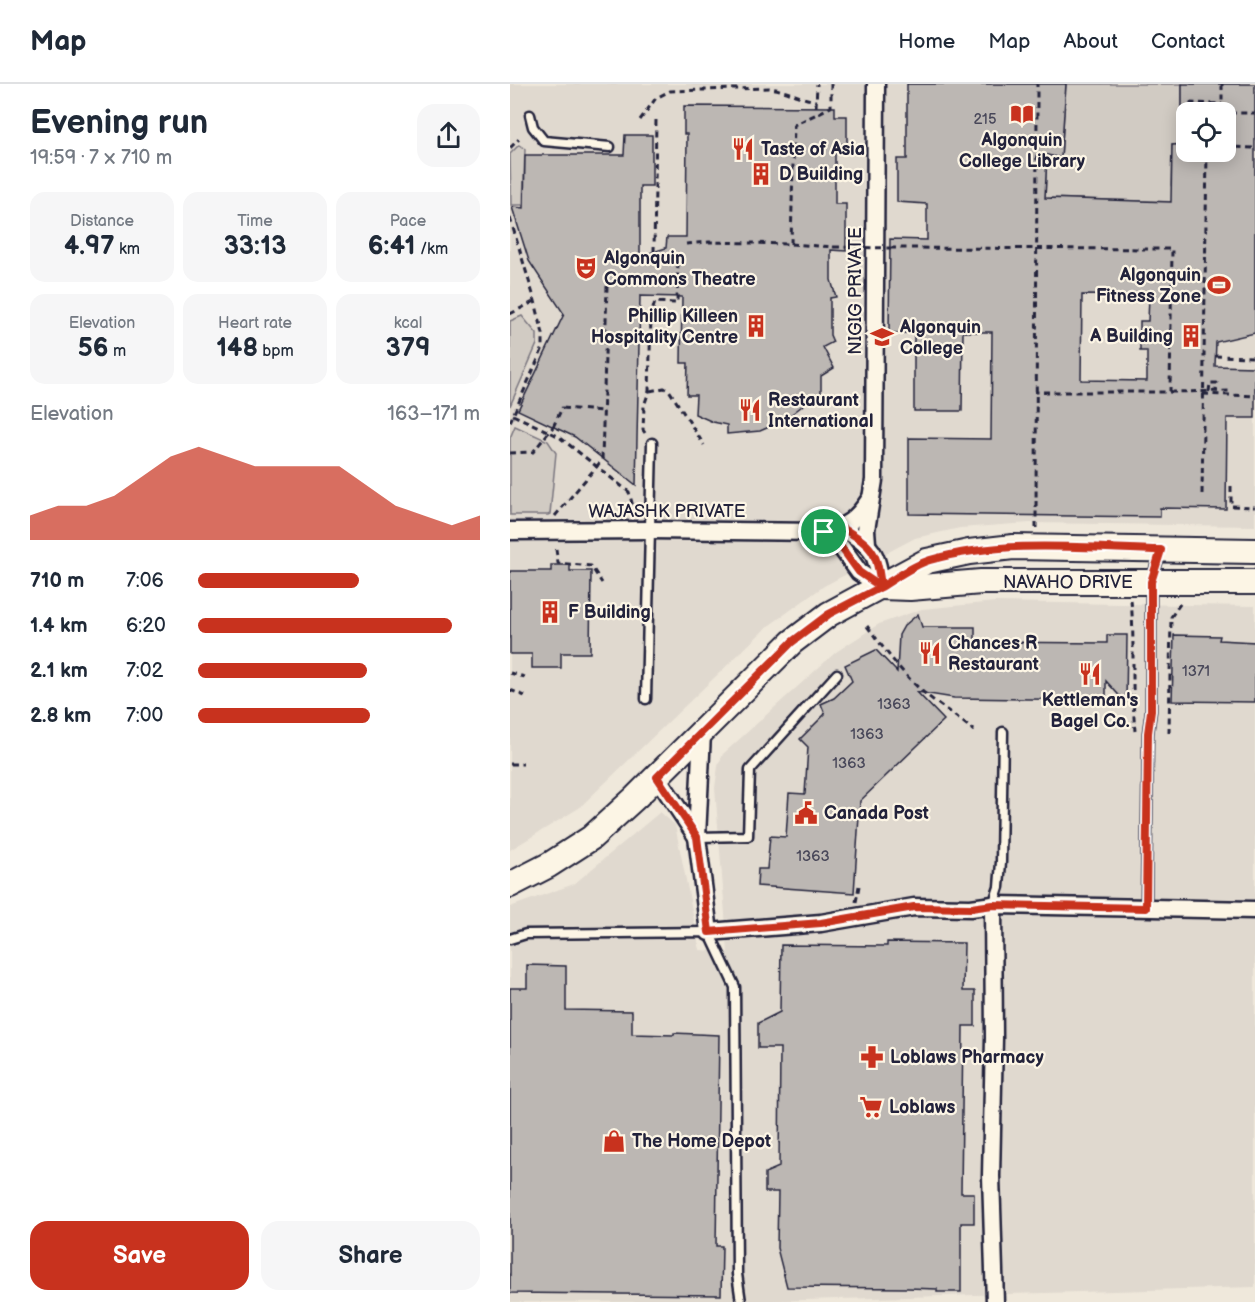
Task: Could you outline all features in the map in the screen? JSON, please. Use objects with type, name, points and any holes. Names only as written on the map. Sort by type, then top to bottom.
[{"type":"street","name":"NIGIG PRIVATE","points":[[867,543],[866,530],[874,480],[876,84]]},
{"type":"street","points":[[871,499],[863,510],[842,528],[867,543],[878,562],[881,587]]},
{"type":"street","name":"WAJASHK PRIVATE","points":[[510,531],[824,532],[842,528]]},
{"type":"street","points":[[824,532],[841,547],[859,572],[881,587]]},
{"type":"street","name":"NAVAHO DRIVE","points":[[510,885],[549,865],[591,838],[657,777],[792,642],[829,614],[927,561],[969,552],[1033,547],[1255,551]]},
{"type":"street","name":"NAVAHO DRIVE","points":[[881,587],[910,588],[981,582],[1255,582]]},
{"type":"street","points":[[702,733],[697,837],[709,932],[821,923],[914,907],[971,908],[993,905],[1255,910]]},
{"type":"street","points":[[657,777],[697,837]]},
{"type":"street","points":[[993,905],[994,1038],[991,1176],[995,1302]]},
{"type":"lane","points":[[530,115],[533,127],[544,141],[610,147]]},
{"type":"lane","points":[[646,699],[652,443]]},
{"type":"lane","points":[[822,514],[824,532]]},
{"type":"lane","points":[[1146,908],[1148,733],[1151,711],[1151,582],[1161,550]]},
{"type":"lane","points":[[697,837],[748,836],[750,770],[837,674]]},
{"type":"lane","points":[[993,905],[999,888],[1001,862],[1003,732]]},
{"type":"lane","points":[[510,939],[526,934],[709,932],[735,987],[737,1274],[741,1302]]},
{"type":"path","points":[[744,89],[745,84]]},
{"type":"path","points":[[816,107],[817,84]]},
{"type":"path","points":[[791,244],[794,125],[831,107],[831,84]]},
{"type":"path","points":[[1036,528],[1037,84]]},
{"type":"path","points":[[1222,84],[1222,102]]},
{"type":"path","points":[[640,120],[656,98],[670,91],[769,86],[803,99],[816,101]]},
{"type":"path","points":[[1236,113],[1255,113]]},
{"type":"path","points":[[654,252],[656,119]]},
{"type":"path","points":[[510,148],[519,139]]},
{"type":"path","points":[[1236,147],[1255,148]]},
{"type":"path","points":[[1202,494],[1207,162]]},
{"type":"path","points":[[510,218],[543,334],[543,348],[510,422]]},
{"type":"path","points":[[686,244],[709,242],[791,244],[890,249],[1172,249],[1170,392]]},
{"type":"path","points":[[652,443],[643,430],[644,406],[649,391],[651,315],[655,302],[677,303],[678,253]]},
{"type":"path","points":[[551,520],[602,460],[607,286]]},
{"type":"path","points":[[510,314],[535,301]]},
{"type":"path","points":[[1215,356],[1255,357]]},
{"type":"path","points":[[1209,394],[1210,383],[1216,383],[1216,391]]},
{"type":"path","points":[[649,391],[664,388],[669,390],[704,445]]},
{"type":"path","points":[[1035,392],[1230,391]]},
{"type":"path","points":[[1203,394],[1255,396]]},
{"type":"path","points":[[510,453],[533,452],[553,427],[562,408],[604,411]]},
{"type":"path","points":[[513,415],[558,436],[629,492],[635,514]]},
{"type":"path","points":[[1231,486],[1231,506],[1255,507]]},
{"type":"path","points":[[556,549],[558,563],[591,566],[602,583]]},
{"type":"path","points":[[1131,598],[1133,707],[1136,733]]},
{"type":"path","points":[[1169,733],[1171,617],[1183,599]]},
{"type":"path","points":[[867,626],[897,666],[923,692],[975,731]]},
{"type":"path","points":[[510,673],[525,677]]},
{"type":"path","points":[[510,690],[525,696]]},
{"type":"path","points":[[510,764],[523,764]]},
{"type":"path","points":[[855,907],[859,886]]},
{"type":"shaded area","name":"Algonquin College","points":[[510,84],[1255,84],[1255,526],[1030,523],[960,528],[915,538],[824,586],[767,627],[579,808],[510,850]]},
{"type":"shaded area","points":[[1066,84],[1182,84],[1182,102],[1176,102],[1176,145],[1172,145],[1171,185],[1177,202],[1045,198],[1047,155],[1061,157]]},
{"type":"shaded area","points":[[519,145],[525,149],[523,205],[511,205],[510,154]]},
{"type":"shaded area","points":[[522,316],[537,334],[537,344],[510,406],[510,321]]},
{"type":"shaded area","points":[[515,426],[548,441],[556,453],[550,514],[548,515],[510,515],[510,438]]},
{"type":"shaded area","points":[[995,602],[1255,606],[1255,1287],[734,1302],[510,1302],[510,907],[574,884],[660,812],[675,825],[700,950],[728,952],[715,788],[718,766],[723,754],[836,652],[879,624],[922,609]]},
{"type":"building","name":"A Building","points":[[907,84],[1066,84],[1061,158],[1047,155],[1045,198],[1171,202],[1172,145],[1176,145],[1176,162],[1236,162],[1236,102],[1182,102],[1182,84],[1255,84],[1255,333],[1216,342],[1215,366],[1255,367],[1255,418],[1227,418],[1226,509],[1160,508],[1160,517],[909,514],[909,438],[991,439],[992,332],[963,332],[962,411],[914,411],[914,333],[889,333],[890,239],[927,240],[927,204],[897,202],[897,159],[907,159]],"holes":[[[1082,295],[1149,296],[1148,321],[1140,321],[1140,351],[1147,351],[1147,381],[1081,380]]]},
{"type":"building","points":[[684,106],[835,107],[835,116],[847,116],[847,144],[835,144],[835,204],[846,204],[846,251],[831,250],[831,280],[836,297],[830,298],[830,335],[833,342],[823,347],[834,368],[821,376],[821,397],[810,397],[783,421],[760,431],[727,434],[727,425],[695,414],[696,395],[687,395],[688,363],[681,363],[682,297],[640,296],[636,485],[575,437],[518,410],[564,314],[529,261],[512,207],[524,208],[525,155],[624,155],[625,135],[652,135],[652,186],[640,186],[640,256],[666,248],[667,237],[686,237],[687,134],[684,134]]},
{"type":"building","name":"F Building","points":[[551,565],[570,565],[570,571],[591,571],[590,653],[561,653],[561,668],[532,668],[532,654],[510,654],[510,571],[551,571]]},
{"type":"building","points":[[918,614],[922,627],[975,627],[975,642],[1107,643],[1107,635],[1127,635],[1126,703],[1106,681],[1106,700],[954,698],[917,692],[944,720],[860,801],[854,893],[757,886],[758,869],[767,869],[770,836],[786,837],[789,793],[805,794],[808,747],[800,739],[825,714],[821,704],[834,698],[852,681],[845,665],[876,650],[897,672],[899,635],[904,626]]},
{"type":"building","points":[[1174,635],[1220,636],[1219,640],[1255,642],[1255,702],[1172,701]]},
{"type":"building","name":"Loblaws","points":[[887,942],[964,943],[963,991],[975,991],[975,1026],[963,1026],[961,1193],[974,1193],[974,1223],[961,1223],[961,1292],[937,1292],[937,1289],[908,1288],[787,1287],[777,1248],[778,1192],[765,1192],[765,1173],[779,1167],[780,1048],[758,1048],[758,1023],[780,1012],[781,945],[887,946]]},
{"type":"building","name":"The Home Depot","points":[[527,965],[566,966],[566,1010],[632,1011],[632,1034],[719,1035],[716,1246],[722,1246],[721,1295],[510,1293],[510,988],[527,988]]},
{"type":"place","name":"Algonquin College Library","points":[[1022,114]]},
{"type":"place","name":"Taste of Asia","points":[[743,149]]},
{"type":"place","name":"D Building","points":[[761,174]]},
{"type":"place","name":"Algonquin Commons Theatre","points":[[586,268]]},
{"type":"place","name":"Algonquin Fitness Zone","points":[[1219,285]]},
{"type":"place","name":"Phillip Killeen Hospitality Centre","points":[[756,326]]},
{"type":"place","name":"A Building","points":[[1191,336]]},
{"type":"place","name":"Algonquin College","points":[[882,337]]},
{"type":"place","name":"Restaurant International","points":[[750,410]]},
{"type":"place","name":"F Building","points":[[550,612]]},
{"type":"place","name":"Chances R Restaurant","points":[[930,653]]},
{"type":"place","name":"Kettleman's Bagel Co.","points":[[1090,674]]},
{"type":"place","name":"Canada Post","points":[[806,813]]},
{"type":"place","name":"Loblaws Pharmacy","points":[[872,1057]]},
{"type":"place","name":"Loblaws","points":[[871,1107]]},
{"type":"place","name":"The Home Depot","points":[[614,1141]]},
{"type":"route","points":[[824,532],[841,547],[859,572],[881,587],[829,614],[792,642],[657,777],[697,837],[709,932],[821,923],[914,907],[971,908],[993,905],[1146,908],[1148,733],[1151,711],[1151,582],[1161,550],[1013,547],[969,552],[927,561],[881,587],[878,562],[867,543],[842,528],[824,532]]}]
